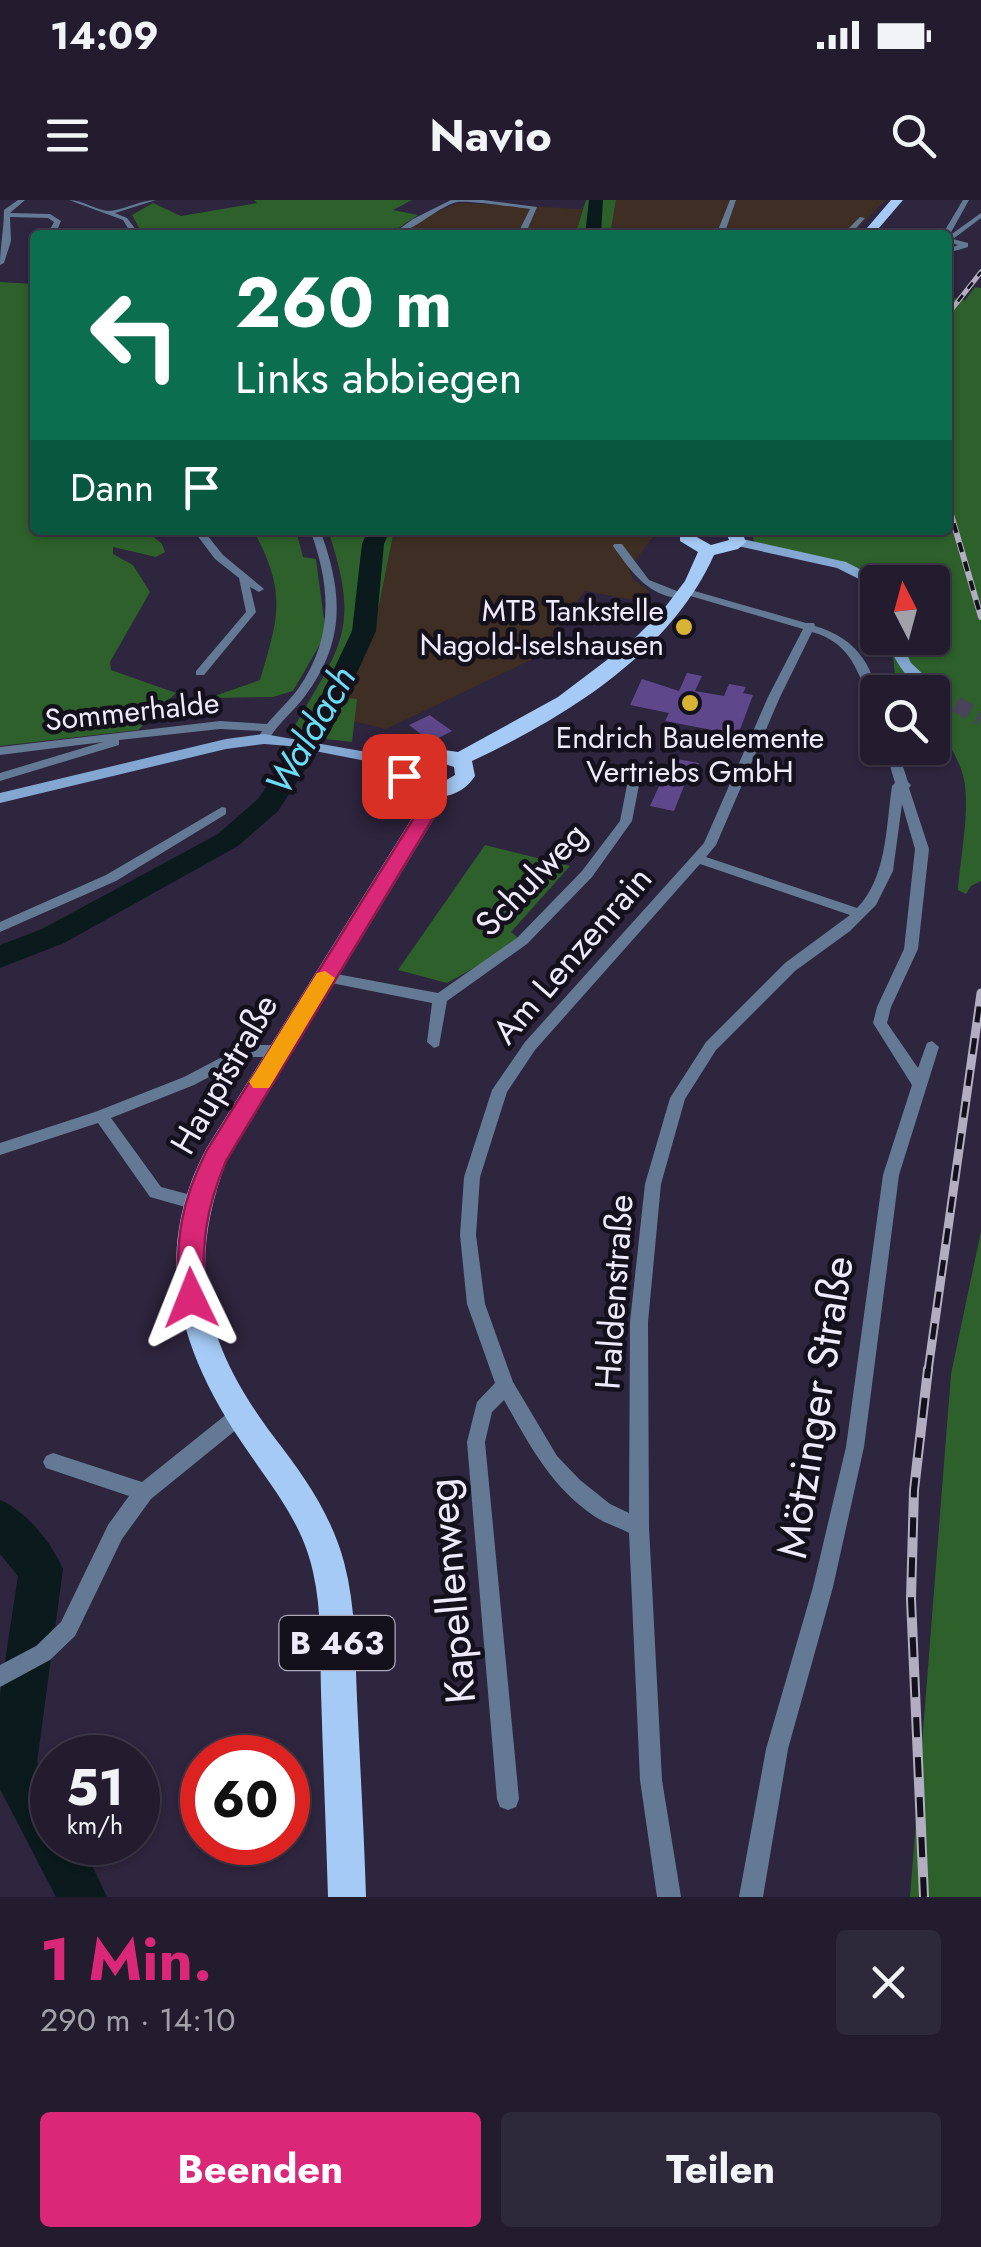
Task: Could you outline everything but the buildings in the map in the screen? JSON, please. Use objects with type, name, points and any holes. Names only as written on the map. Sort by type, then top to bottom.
[{"type":"main road","points":[[871,230],[897,200]]},
{"type":"main road","points":[[688,535],[688,541],[708,550],[724,549],[736,536],[860,571]]},
{"type":"main road","points":[[458,760],[521,727],[637,648],[685,594],[708,550]]},
{"type":"main road","points":[[899,655],[914,675]]},
{"type":"main road","points":[[0,798],[267,733],[407,764],[431,754],[458,760],[466,770],[461,782],[433,792],[408,782],[404,776],[407,764]]},
{"type":"main road","name":"Hauptstraße","points":[[240,1415],[216,1379],[201,1344],[191,1298],[189,1243],[196,1202],[216,1157],[430,808],[433,792]]},
{"type":"main road","name":"B 463","points":[[240,1415],[304,1498],[326,1557],[336,1614],[348,1897]]},
{"type":"street","points":[[1,259],[8,241],[3,226],[5,211],[22,200]]},
{"type":"street","points":[[72,200],[112,212],[125,219],[133,230]]},
{"type":"street","points":[[112,212],[154,200]]},
{"type":"street","points":[[402,230],[459,200],[534,207],[524,230]]},
{"type":"street","points":[[722,230],[733,200]]},
{"type":"street","points":[[951,230],[966,200]]},
{"type":"street","points":[[5,211],[50,216],[58,221],[54,230]]},
{"type":"street","points":[[952,235],[981,215]]},
{"type":"street","points":[[851,230],[862,218]]},
{"type":"street","points":[[952,240],[965,245],[952,250]]},
{"type":"street","points":[[202,535],[243,580],[258,589]]},
{"type":"street","points":[[267,733],[312,678],[332,636],[333,584],[316,535]]},
{"type":"street","points":[[618,546],[645,582],[810,625],[846,644],[860,660],[866,675]]},
{"type":"street","points":[[200,672],[251,612],[243,580]]},
{"type":"street","name":"Am Lenzenrain","points":[[639,1527],[604,1511],[573,1487],[550,1462],[505,1385],[476,1304],[468,1235],[472,1177],[500,1090],[555,1016],[700,860],[810,625]]},
{"type":"street","name":"Sommerhalde","points":[[0,751],[220,725],[267,733]]},
{"type":"street","points":[[0,778],[114,744],[121,735]]},
{"type":"street","points":[[897,765],[922,848],[912,949],[880,1023],[920,1084]]},
{"type":"street","name":"Schulweg","points":[[440,998],[522,941],[588,873],[626,821],[634,780]]},
{"type":"street","name":"Haldenstraße","points":[[669,1897],[651,1780],[639,1527],[639,1322],[653,1184],[678,1098],[711,1046],[790,967],[860,914],[886,871],[895,830],[895,796],[898,786],[904,785]]},
{"type":"street","points":[[0,927],[111,878],[222,811]]},
{"type":"street","points":[[700,860],[860,914]]},
{"type":"street","points":[[326,976],[440,998],[434,1042]]},
{"type":"street","name":"Mötzinger Straße","points":[[751,1897],[776,1748],[823,1588],[855,1447],[891,1174],[932,1047]]},
{"type":"street","points":[[0,1150],[101,1116],[188,1080],[245,1050],[279,1051]]},
{"type":"street","points":[[101,1116],[156,1192],[196,1202]]},
{"type":"street","name":"Kapellenweg","points":[[505,1385],[484,1408],[476,1442],[508,1799]]},
{"type":"street","points":[[0,1676],[43,1653],[68,1628],[115,1532],[144,1492],[240,1415]]},
{"type":"street","points":[[53,1462],[144,1492]]},
{"type":"shaded area","points":[[616,200],[886,200],[856,230],[611,230]]},
{"type":"shaded area","points":[[463,203],[583,209],[577,230],[410,230],[421,220]]},
{"type":"shaded area","points":[[393,535],[654,535],[629,569],[633,579],[649,591],[640,601],[585,591],[533,659],[386,729],[352,721],[344,699],[379,605]]},
{"type":"green space","points":[[254,200],[412,200],[393,210],[418,215],[396,230],[140,230],[132,215],[153,203],[181,216],[257,203]]},
{"type":"green space","points":[[586,200],[616,200],[611,230],[577,230]]},
{"type":"green space","points":[[0,282],[30,284],[30,535],[152,535],[162,544],[165,552],[156,557],[113,547],[113,554],[133,565],[150,592],[110,662],[111,670],[176,693],[138,730],[0,746]]},
{"type":"green space","points":[[975,287],[981,288],[981,881],[966,894],[958,890],[965,784],[950,746],[950,675],[895,675],[893,655],[950,655],[950,565],[860,565],[860,571],[755,545],[752,535],[952,535],[952,298],[965,300]]},
{"type":"green space","points":[[256,535],[297,535],[303,557],[316,559],[326,634],[293,691],[273,697],[209,698],[260,680],[272,638],[276,604],[264,552]]},
{"type":"green space","points":[[329,535],[393,535],[379,605],[345,698],[357,699],[352,742],[290,735],[340,639],[344,594]]},
{"type":"green space","points":[[485,845],[570,866],[511,932],[522,941],[447,983],[398,970]]},
{"type":"green space","points":[[981,1231],[981,1897],[910,1897],[951,1374]]},
{"type":"waterway","name":"Waldach","points":[[593,230],[596,200]]},
{"type":"waterway","name":"Waldach","points":[[0,957],[53,936],[228,840],[268,805],[318,730],[364,631],[377,535]]},
{"type":"waterway","points":[[0,1521],[41,1569],[13,1765],[30,1796]]},
{"type":"waterway","points":[[66,1865],[82,1897]]},
{"type":"tunnel","points":[[950,701],[981,718]]},
{"type":"railway","points":[[952,309],[981,272]]},
{"type":"railway","points":[[952,518],[981,617]]},
{"type":"railway","points":[[928,1371],[981,993]]},
{"type":"railway","points":[[924,1897],[911,1599],[914,1490],[928,1369]]},
{"type":"slow traffic","points":[[261,1082],[325,978]]},
{"type":"place","name":"MTB Tankstelle Nagold-Iselshausen","points":[[684,627]]},
{"type":"place","name":"Endrich Bauelemente Vertriebs GmbH","points":[[690,703]]},
{"type":"route","points":[[191,1298],[189,1243],[203,1183],[279,1051],[430,808],[433,792],[414,787],[404,776]]}]
